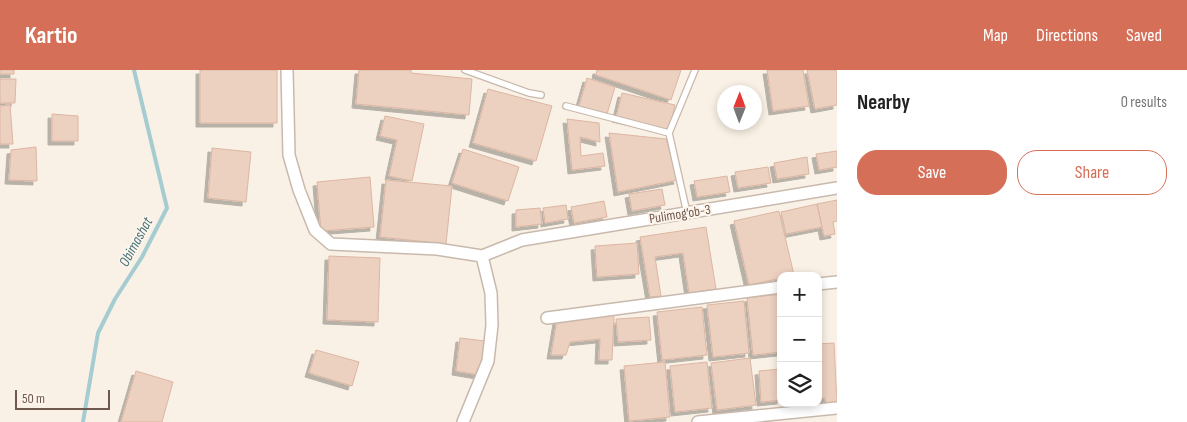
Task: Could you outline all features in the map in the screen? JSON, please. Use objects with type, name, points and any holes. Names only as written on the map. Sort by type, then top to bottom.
[{"type":"street","points":[[287,70],[289,155],[299,190],[315,230],[332,244],[437,249],[482,256],[491,293],[492,325],[488,360],[464,422]]},
{"type":"street","name":"Pulimog’ob-3","points":[[482,256],[522,240],[837,188]]},
{"type":"street","points":[[822,284],[837,282]]},
{"type":"street","points":[[547,318],[777,288]]},
{"type":"street","points":[[698,422],[837,408]]},
{"type":"lane","points":[[465,70],[529,93],[541,95]]},
{"type":"lane","points":[[687,212],[669,133],[695,70]]},
{"type":"lane","points":[[566,106],[669,133]]},
{"type":"building","points":[[0,70],[14,70],[14,74],[0,74]]},
{"type":"building","points":[[200,70],[277,70],[277,123],[200,123]]},
{"type":"building","points":[[359,70],[411,70],[411,73],[472,79],[469,115],[356,104]]},
{"type":"building","points":[[597,70],[681,70],[671,100],[596,75]]},
{"type":"building","points":[[767,70],[803,70],[809,106],[773,111]]},
{"type":"building","points":[[807,70],[837,70],[837,105],[815,109]]},
{"type":"building","points":[[587,78],[615,87],[607,114],[579,106]]},
{"type":"building","points":[[0,79],[16,79],[15,103],[0,103]]},
{"type":"building","points":[[488,89],[552,106],[536,161],[473,143]]},
{"type":"building","points":[[622,93],[675,105],[669,130],[616,118]]},
{"type":"building","points":[[10,105],[13,144],[0,144],[0,106]]},
{"type":"building","points":[[52,114],[78,116],[78,141],[52,141]]},
{"type":"building","points":[[385,116],[424,124],[412,181],[389,176],[397,140],[380,136]]},
{"type":"building","points":[[567,119],[599,123],[600,142],[580,137],[581,156],[603,153],[605,166],[572,170]]},
{"type":"building","points":[[609,133],[666,139],[678,180],[618,192]]},
{"type":"building","points":[[36,147],[37,181],[9,180],[11,150]]},
{"type":"building","points":[[212,148],[251,152],[246,202],[208,198]]},
{"type":"building","points":[[463,149],[519,167],[508,201],[452,183]]},
{"type":"building","points":[[837,151],[837,167],[819,170],[816,154]]},
{"type":"building","points":[[807,157],[809,174],[777,179],[774,163]]},
{"type":"building","points":[[768,167],[771,183],[738,188],[735,172]]},
{"type":"building","points":[[727,176],[730,192],[697,197],[694,181]]},
{"type":"building","points":[[370,177],[374,227],[321,231],[317,182]]},
{"type":"building","points":[[386,180],[452,186],[446,244],[380,237]]},
{"type":"building","points":[[662,189],[665,205],[632,211],[629,194]]},
{"type":"building","points":[[837,200],[837,221],[833,222],[835,234],[824,236],[817,204]]},
{"type":"building","points":[[604,201],[607,217],[574,223],[571,207]]},
{"type":"building","points":[[817,204],[822,227],[786,234],[781,212]]},
{"type":"building","points":[[566,205],[568,219],[545,223],[543,208]]},
{"type":"building","points":[[540,208],[542,224],[516,227],[516,210]]},
{"type":"building","points":[[779,211],[793,272],[777,272],[777,279],[749,285],[734,221]]},
{"type":"building","points":[[706,227],[716,289],[689,293],[683,253],[655,257],[661,296],[650,297],[640,237]]},
{"type":"building","points":[[637,243],[639,274],[597,277],[595,246]]},
{"type":"building","points":[[329,256],[380,258],[378,322],[327,320]]},
{"type":"building","points":[[777,294],[777,352],[753,355],[747,298]]},
{"type":"building","points":[[744,301],[749,353],[713,357],[707,305]]},
{"type":"building","points":[[702,307],[707,355],[662,360],[657,312]]},
{"type":"building","points":[[614,315],[612,360],[599,360],[600,339],[570,342],[566,355],[551,355],[557,320]]},
{"type":"building","points":[[649,317],[651,340],[618,342],[616,319]]},
{"type":"building","points":[[460,338],[485,341],[480,375],[456,371]]},
{"type":"building","points":[[834,343],[837,403],[826,404],[825,398],[822,398],[822,344]]},
{"type":"building","points":[[316,350],[359,362],[352,386],[309,373]]},
{"type":"building","points":[[750,358],[756,405],[717,410],[711,363]]},
{"type":"building","points":[[665,362],[670,417],[629,421],[624,366]]},
{"type":"building","points":[[707,362],[712,408],[675,412],[670,366]]},
{"type":"building","points":[[777,369],[777,400],[761,402],[759,371]]},
{"type":"building","points":[[136,371],[173,382],[162,422],[121,422]]},
{"type":"waterway","name":"Obimashat","points":[[83,422],[98,333],[115,299],[142,257],[167,208],[134,70]]}]
